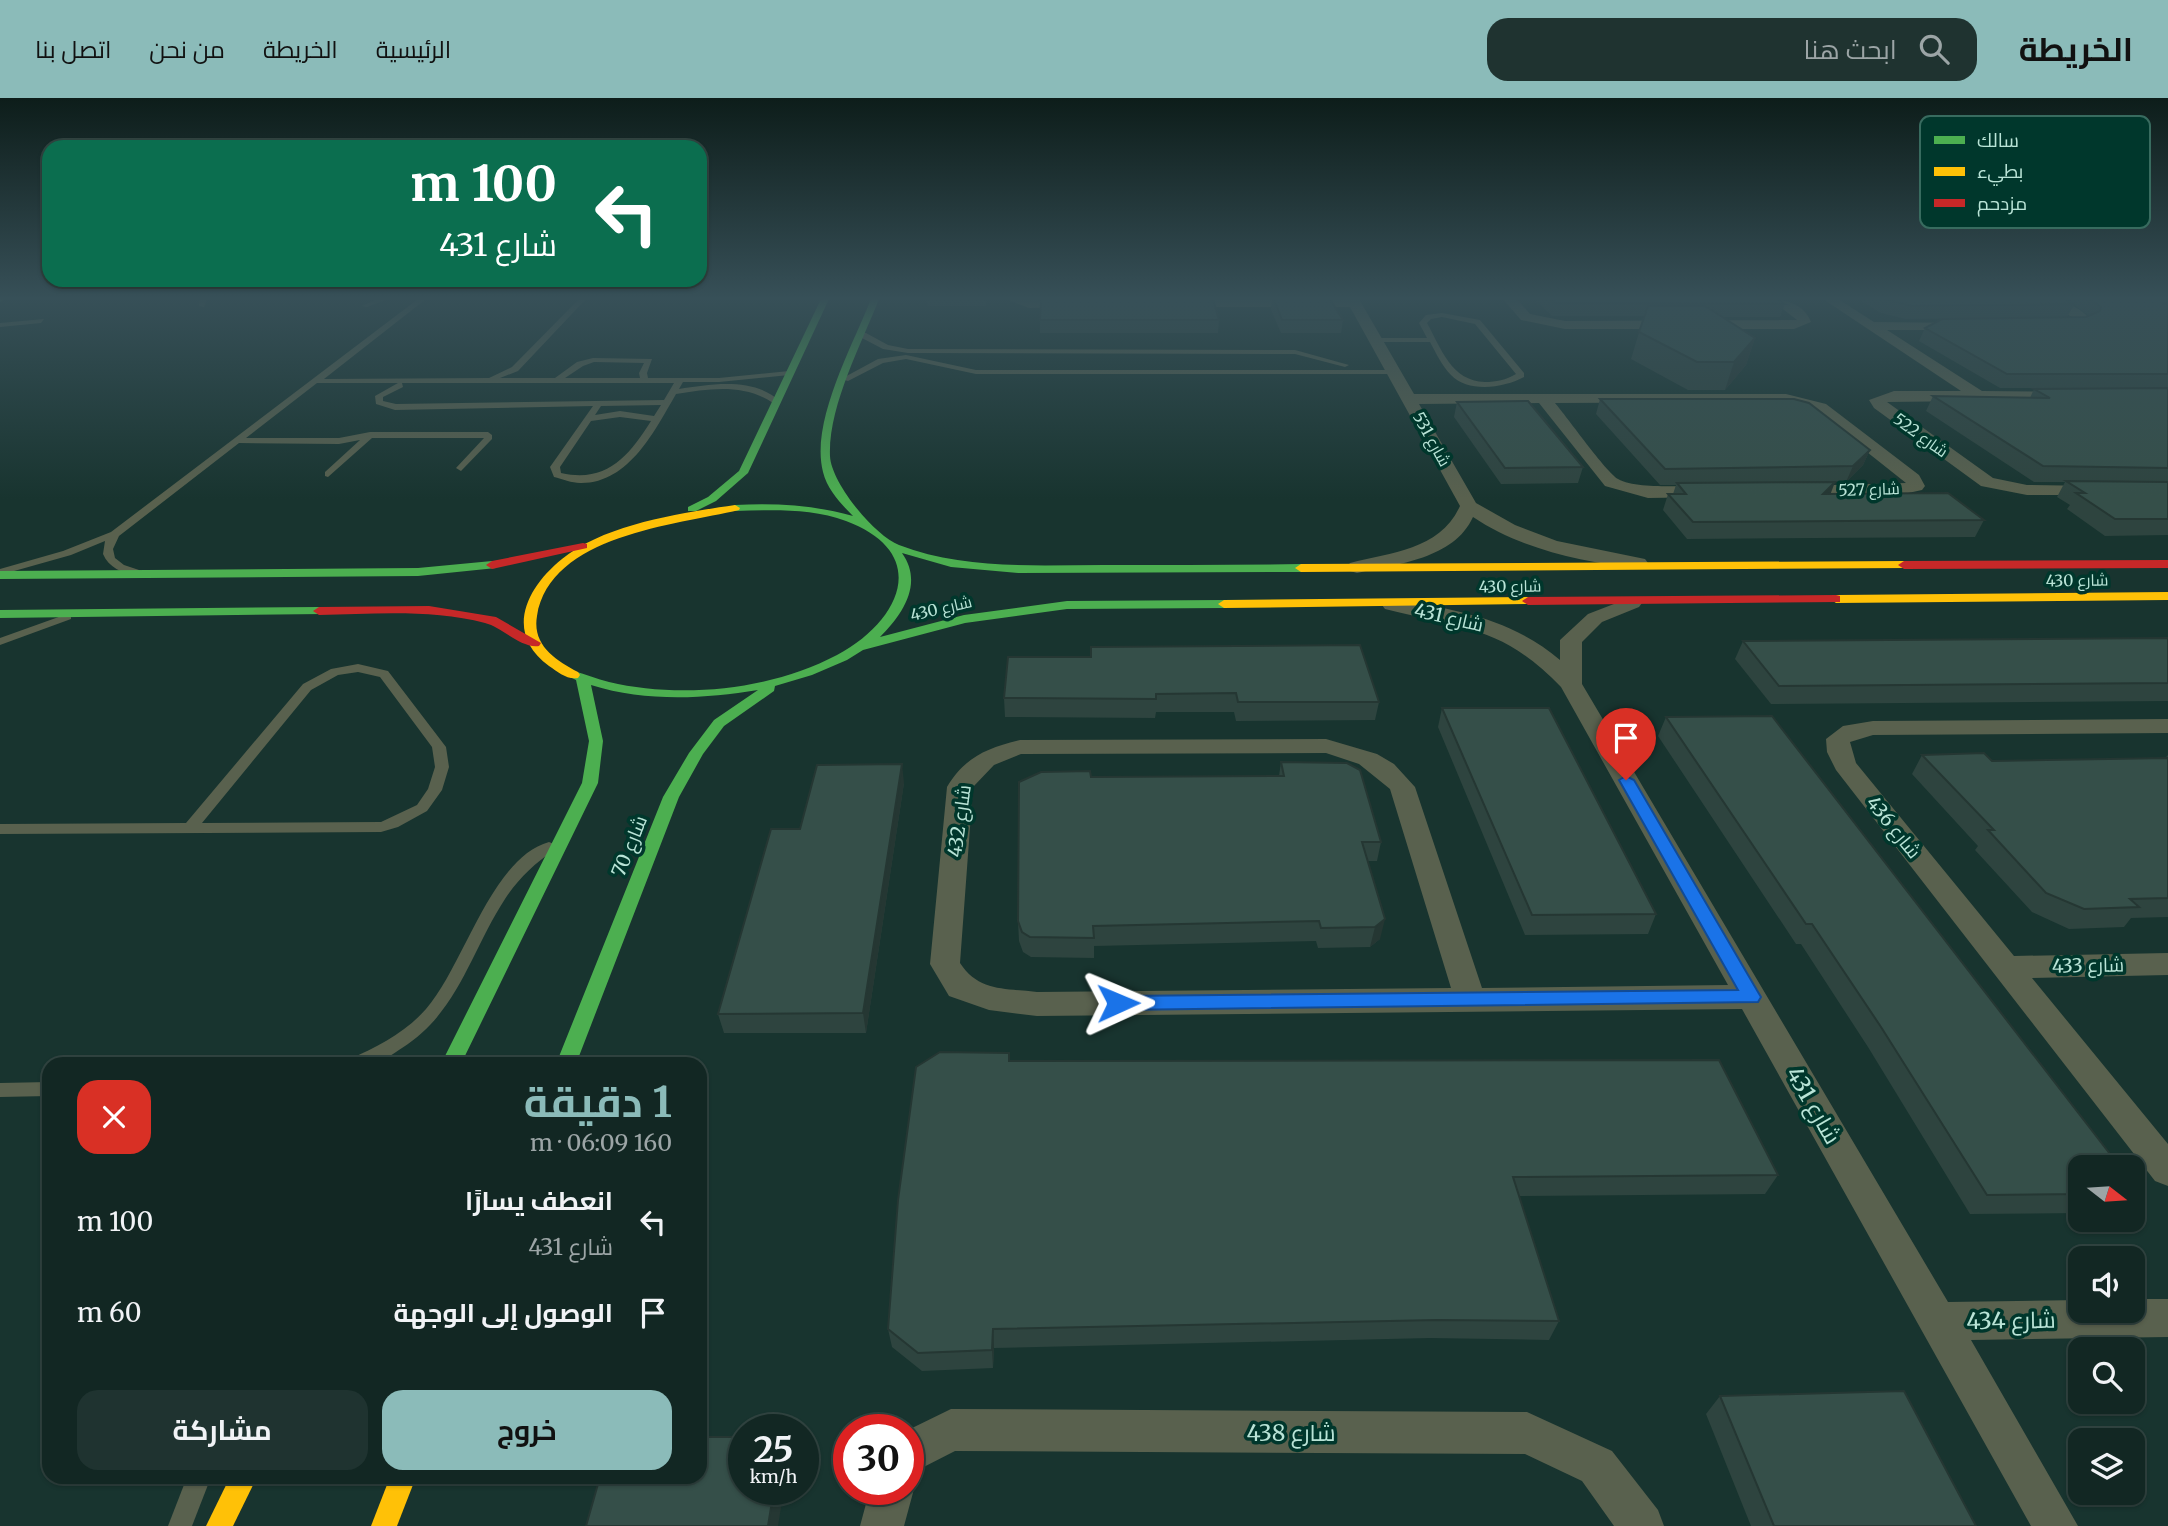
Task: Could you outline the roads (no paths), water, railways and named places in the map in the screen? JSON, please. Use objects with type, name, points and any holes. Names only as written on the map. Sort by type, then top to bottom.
[{"type":"main road","points":[[0,573],[457,570],[537,557],[610,538],[675,517],[712,499],[743,473],[792,366]]},
{"type":"main road","points":[[0,614],[429,610],[491,620],[534,643],[552,663],[583,680],[632,692],[691,694],[782,679],[858,647],[896,613],[906,595],[907,570],[896,548],[872,529],[845,500],[828,473],[822,448],[850,366]]},
{"type":"main road","points":[[675,517],[735,508],[793,508],[828,514],[872,529]]},
{"type":"main road","points":[[534,643],[530,619],[537,594],[566,564],[610,538]]},
{"type":"main road","name":"شارع 430","points":[[896,548],[951,563],[988,568],[2168,564]]},
{"type":"main road","name":"شارع 430","points":[[858,647],[964,619],[1067,605],[1392,605],[2168,596]]},
{"type":"main road","name":"شارع 70","points":[[569,1057],[671,797],[719,723],[782,679]]},
{"type":"main road","points":[[455,1057],[590,783],[596,741],[583,680]]},
{"type":"main road","points":[[219,1526],[240,1484]]},
{"type":"main road","points":[[384,1526],[400,1484]]},
{"type":"street","points":[[1932,366],[1978,395]]},
{"type":"street","name":"شارع 531","points":[[1391,368],[1469,506],[1494,525],[1519,537],[1580,554],[1651,565]]},
{"type":"street","name":"شارع 522","points":[[2087,395],[1894,396],[1877,400],[1880,405],[1987,482],[2008,489],[2037,492],[2116,491]]},
{"type":"street","name":"شارع 527","points":[[1410,399],[1781,397],[1805,401],[1821,407],[1913,479],[1916,486],[1899,490],[1773,491]]},
{"type":"street","points":[[1543,398],[1611,482],[1627,489],[1648,493],[1731,492]]},
{"type":"street","points":[[1357,567],[1442,543],[1456,534],[1465,521],[1469,506]]},
{"type":"street","points":[[1570,684],[1571,640],[1595,618],[1632,603]]},
{"type":"street","name":"شارع 431","points":[[1392,605],[1471,619],[1510,633],[1534,647],[1570,684],[2056,1526]]},
{"type":"street","name":"شارع 436","points":[[2168,726],[1873,728],[1852,731],[1838,739],[1839,752],[1845,765],[2168,1170]]},
{"type":"street","name":"شارع 432","points":[[1470,998],[1402,787],[1384,767],[1361,754],[1326,746],[1020,747],[990,755],[968,769],[960,787],[945,964],[960,988],[989,998],[1037,1004],[1752,997]]},
{"type":"street","name":"شارع 433","points":[[2008,967],[2168,964]]},
{"type":"street","name":"شارع 434","points":[[1937,1321],[2168,1318]]},
{"type":"street","name":"شارع 438","points":[[924,1445],[951,1430],[1527,1433],[1597,1466],[1642,1526]]},
{"type":"street","points":[[883,1526],[886,1505]]},
{"type":"lane","points":[[0,573],[67,554],[115,534],[336,366]]},
{"type":"lane","points":[[481,381],[518,366]]},
{"type":"lane","points":[[557,380],[579,366]]},
{"type":"lane","points":[[645,380],[643,373],[647,366]]},
{"type":"lane","points":[[845,379],[872,366]]},
{"type":"lane","points":[[951,366],[976,372],[1307,372],[1391,368]]},
{"type":"lane","points":[[1110,371],[1120,366]]},
{"type":"lane","points":[[1149,366],[1159,372]]},
{"type":"lane","points":[[1307,372],[1316,366]]},
{"type":"lane","points":[[1353,366],[1391,368]]},
{"type":"lane","points":[[1450,366],[1457,376],[1483,383],[1502,383],[1521,375],[1513,366]]},
{"type":"lane","points":[[515,369],[516,376],[525,381]]},
{"type":"lane","points":[[316,381],[680,380],[737,379],[789,373]]},
{"type":"lane","points":[[598,404],[555,467],[557,475],[585,479],[617,471],[627,462],[680,380]]},
{"type":"lane","points":[[306,390],[345,389],[379,396],[393,387],[415,382]]},
{"type":"lane","points":[[673,392],[740,388],[766,394],[776,401]]},
{"type":"lane","points":[[379,396],[379,402],[395,407],[666,402]]},
{"type":"lane","points":[[587,419],[620,414],[655,418]]},
{"type":"lane","points":[[253,431],[488,435],[488,439],[461,468]]},
{"type":"lane","points":[[240,441],[340,440],[370,435]]},
{"type":"lane","points":[[328,474],[370,435]]},
{"type":"lane","points":[[115,534],[107,545],[106,555],[111,563],[141,573]]},
{"type":"lane","points":[[0,642],[78,613]]},
{"type":"lane","points":[[0,830],[381,827],[393,824],[422,808],[435,789],[442,767],[439,747],[384,674],[358,668],[335,672],[307,687],[190,828]]},
{"type":"lane","points":[[369,1057],[398,1041],[440,1005],[505,884],[542,850],[565,837]]},
{"type":"lane","points":[[0,1090],[42,1089]]},
{"type":"lane","points":[[180,1526],[196,1484]]}]
